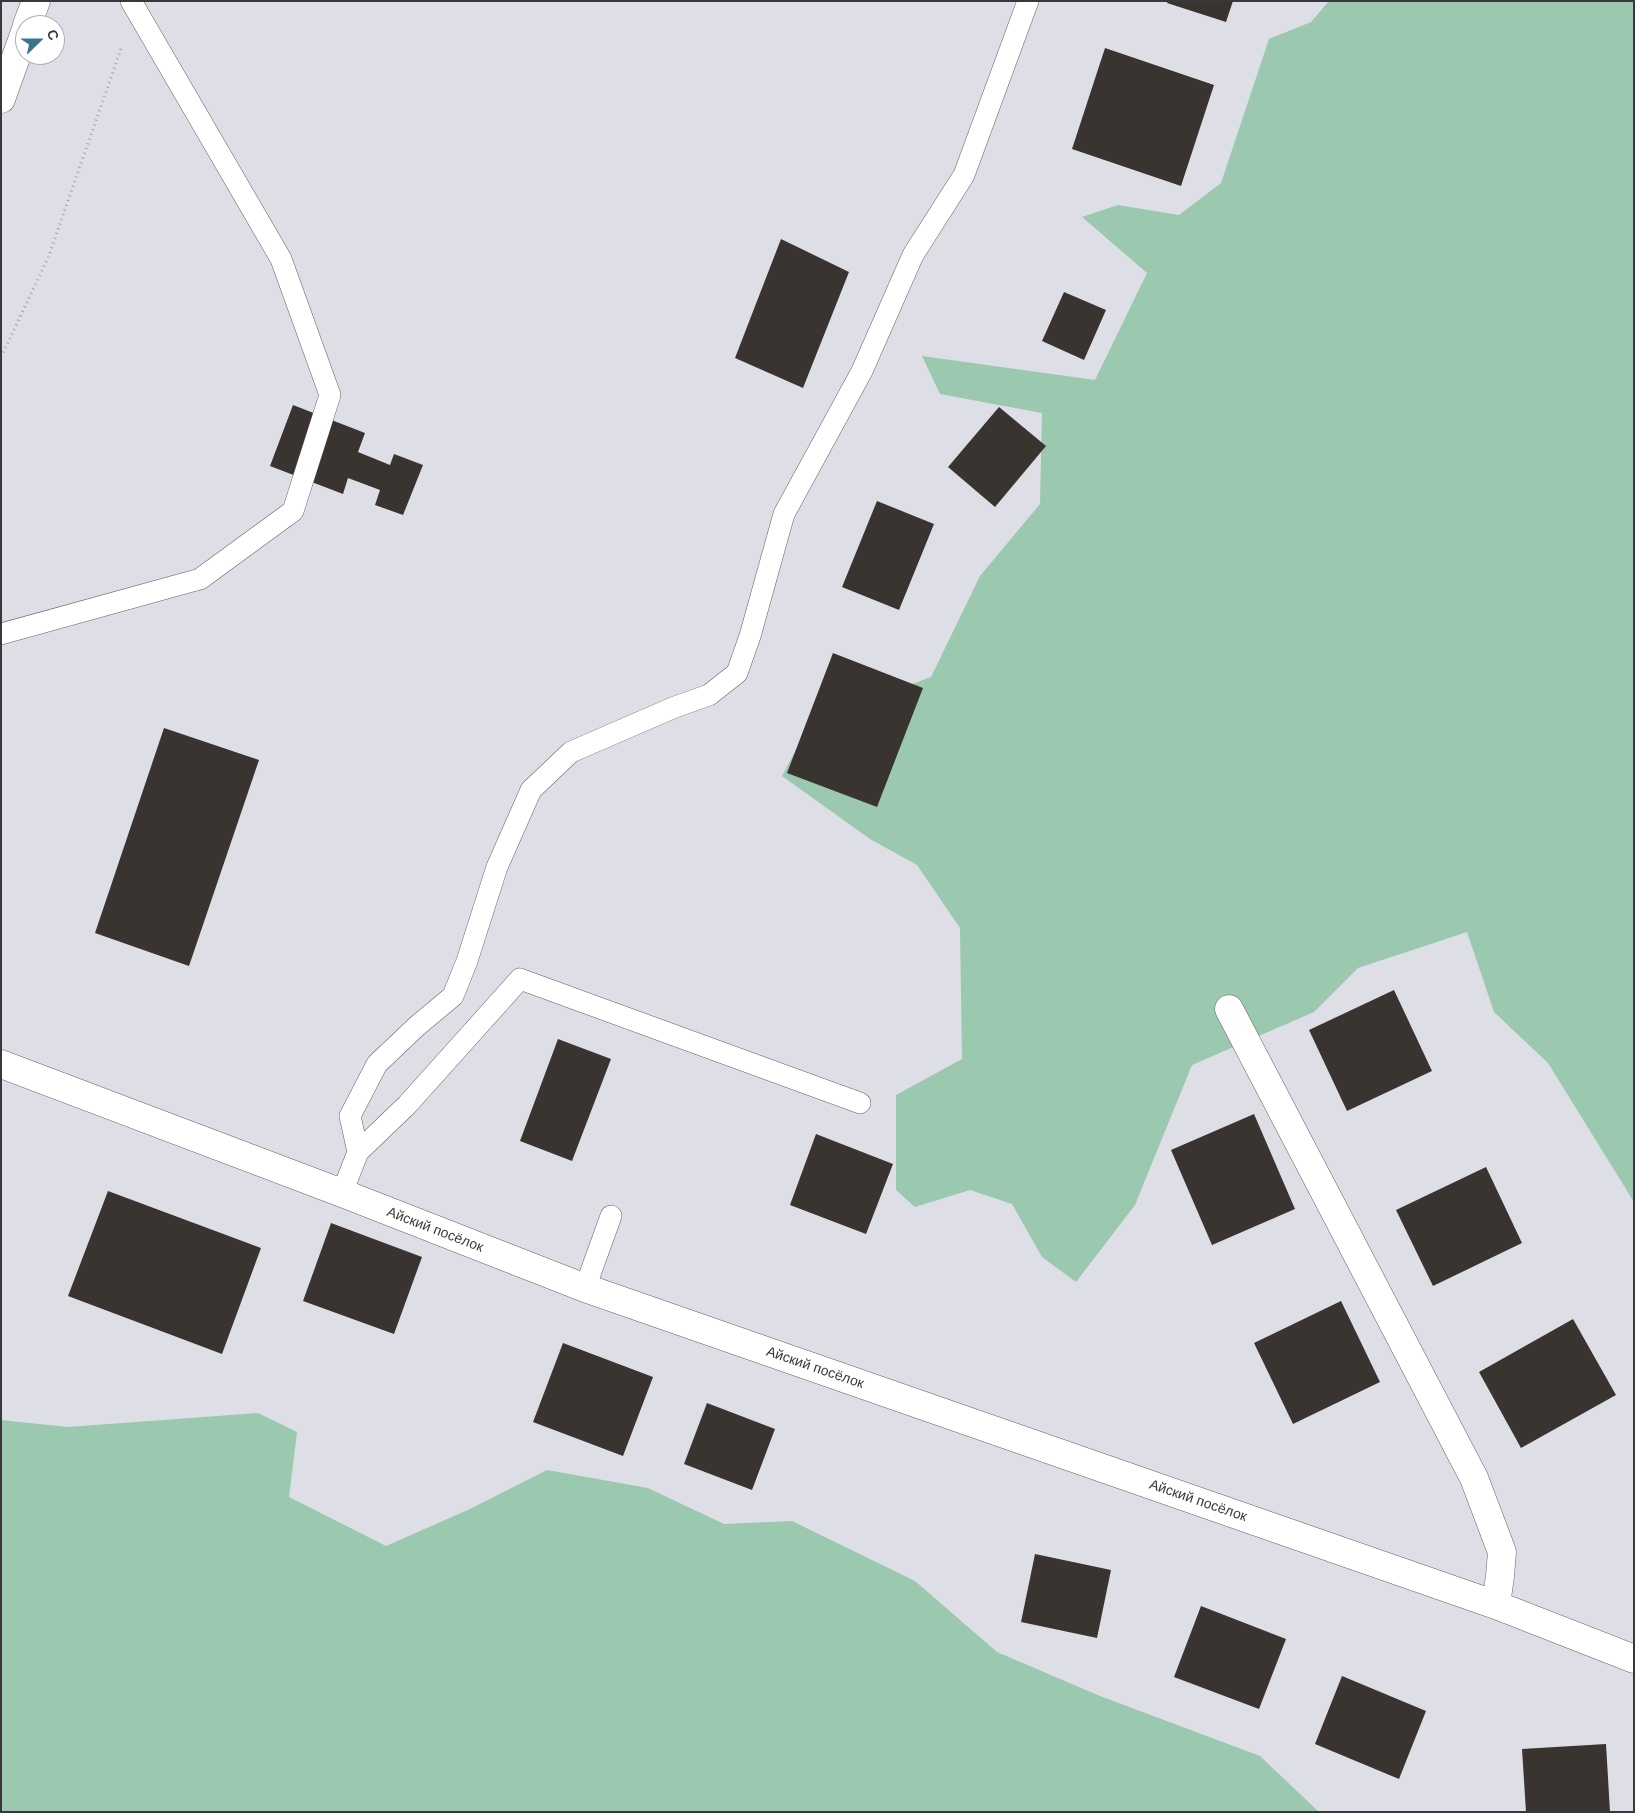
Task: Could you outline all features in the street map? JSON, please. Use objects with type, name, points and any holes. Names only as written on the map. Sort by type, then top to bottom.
[{"type":"street","points":[[31,15],[36,1]]},
{"type":"street","points":[[1,99],[15,60]]},
{"type":"street","points":[[1229,1009],[1474,1478],[1502,1552],[1496,1605]]},
{"type":"street","name":"Айский посёлок","points":[[1,1064],[585,1288],[1496,1605],[1634,1659]]},
{"type":"lane","points":[[358,1152],[350,1116],[377,1064],[417,1026],[453,996],[467,961],[497,868],[531,790],[571,752],[675,707],[709,695],[737,673],[750,636],[784,514],[862,371],[913,255],[964,174],[1028,1]]},
{"type":"lane","points":[[1,634],[200,579],[293,511],[330,395],[281,259],[133,6]]},
{"type":"lane","points":[[342,1194],[358,1152],[406,1105],[520,978],[860,1103]]},
{"type":"lane","points":[[585,1288],[610,1216]]},
{"type":"path","points":[[1,357],[48,258],[133,6]]},
{"type":"green space","points":[[1329,1],[1634,1],[1634,1202],[1548,1063],[1494,1012],[1467,932],[1358,968],[1314,1012],[1192,1065],[1135,1205],[1076,1282],[1042,1257],[1012,1204],[970,1190],[915,1207],[896,1190],[896,1095],[962,1059],[960,928],[917,865],[870,839],[782,776],[811,722],[931,677],[980,576],[1040,504],[1042,413],[940,394],[922,356],[1095,380],[1147,273],[1082,217],[1118,205],[1179,215],[1221,183],[1269,39],[1311,22]]},
{"type":"green space","points":[[258,1413],[297,1432],[289,1497],[386,1546],[470,1509],[547,1470],[648,1488],[724,1524],[792,1521],[915,1581],[997,1652],[1100,1696],[1260,1756],[1319,1812],[1,1812],[1,1420],[68,1427]]},
{"type":"building","points":[[1168,1],[1233,1],[1226,22],[1167,3]]},
{"type":"building","points":[[1105,48],[1214,85],[1181,186],[1072,149]]},
{"type":"building","points":[[781,239],[849,272],[803,388],[735,358]]},
{"type":"building","points":[[1064,292],[1106,310],[1084,360],[1042,341]]},
{"type":"building","points":[[293,405],[365,433],[358,452],[390,465],[394,454],[423,465],[403,515],[375,505],[380,490],[348,478],[343,494],[270,466]]},
{"type":"building","points":[[999,407],[1046,446],[995,507],[948,467]]},
{"type":"building","points":[[877,501],[934,524],[899,610],[842,587]]},
{"type":"building","points":[[833,653],[923,688],[877,807],[787,773]]},
{"type":"building","points":[[164,728],[259,760],[189,966],[95,933]]},
{"type":"building","points":[[1394,990],[1432,1071],[1347,1111],[1309,1030]]},
{"type":"building","points":[[558,1039],[611,1059],[572,1161],[520,1141]]},
{"type":"building","points":[[1254,1114],[1295,1209],[1212,1245],[1171,1150]]},
{"type":"building","points":[[816,1134],[893,1164],[866,1234],[790,1205]]},
{"type":"building","points":[[1486,1167],[1522,1243],[1433,1286],[1396,1210]]},
{"type":"building","points":[[108,1191],[261,1248],[222,1354],[68,1296]]},
{"type":"building","points":[[331,1223],[422,1257],[394,1334],[303,1301]]},
{"type":"building","points":[[1341,1301],[1380,1382],[1293,1424],[1254,1343]]},
{"type":"building","points":[[1573,1319],[1616,1395],[1521,1448],[1479,1372]]},
{"type":"building","points":[[563,1343],[653,1377],[623,1456],[533,1422]]},
{"type":"building","points":[[707,1403],[775,1429],[752,1490],[684,1464]]},
{"type":"building","points":[[1035,1554],[1111,1570],[1097,1638],[1021,1622]]},
{"type":"building","points":[[1201,1606],[1286,1639],[1259,1709],[1174,1677]]},
{"type":"building","points":[[1342,1676],[1426,1711],[1399,1779],[1315,1744]]},
{"type":"building","points":[[1606,1744],[1610,1812],[1526,1812],[1522,1749]]}]
